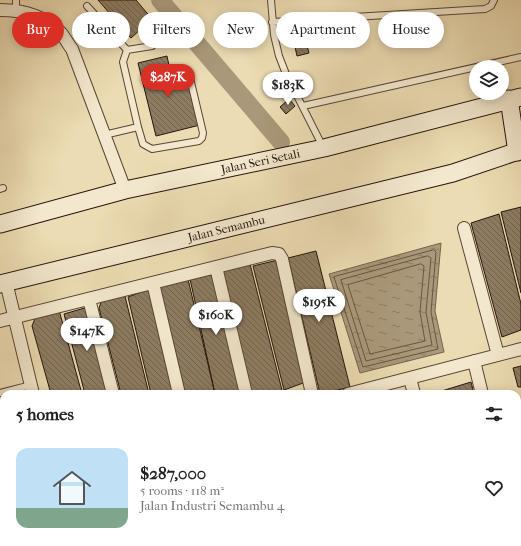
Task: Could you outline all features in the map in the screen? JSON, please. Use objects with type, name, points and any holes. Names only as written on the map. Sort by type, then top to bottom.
[{"type":"main road","name":"Jalan Seri Setali","points":[[0,224],[125,190],[324,148],[515,98]]},
{"type":"main road","points":[[515,98],[519,151]]},
{"type":"main road","name":"Jalan Semambu","points":[[3,283],[453,172],[519,151]]},
{"type":"street","points":[[0,10],[16,5],[50,24],[61,34],[72,49],[125,190]]},
{"type":"street","points":[[464,228],[498,355]]},
{"type":"street","points":[[0,321],[272,253],[279,254],[282,259],[311,390]]},
{"type":"street","points":[[216,267],[245,390]]},
{"type":"street","points":[[3,283],[15,317],[32,390]]},
{"type":"street","points":[[154,283],[178,390]]},
{"type":"street","points":[[89,299],[112,390]]},
{"type":"street","points":[[364,390],[521,349]]},
{"type":"street","points":[[474,361],[481,390]]},
{"type":"street","points":[[410,378],[413,390]]},
{"type":"lane","points":[[271,0],[272,22],[279,56],[286,74],[324,148]]},
{"type":"lane","points":[[272,22],[485,9],[491,6],[494,0]]},
{"type":"lane","points":[[87,6],[127,50]]},
{"type":"lane","points":[[127,50],[140,48]]},
{"type":"lane","points":[[127,50],[123,62],[138,127],[143,144],[152,149],[199,141],[202,138],[203,133],[190,78]]},
{"type":"lane","points":[[302,106],[521,57]]},
{"type":"lane","points":[[104,135],[138,127]]},
{"type":"water","points":[[441,243],[435,311],[444,352],[360,373],[329,274]]},
{"type":"building","points":[[98,0],[136,0],[146,12],[138,12],[138,32],[131,38],[130,12],[108,12]]},
{"type":"building","points":[[295,48],[308,48],[309,53],[297,56]]},
{"type":"building","points":[[167,56],[172,80],[188,76],[200,125],[156,136],[138,63]]},
{"type":"building","points":[[289,99],[295,106],[286,114],[280,107]]},
{"type":"building","points":[[521,207],[521,293],[501,212]]},
{"type":"building","points":[[499,214],[521,304],[521,330],[502,337],[471,223]]},
{"type":"building","points":[[316,251],[350,387],[338,390],[319,390],[288,258]]},
{"type":"building","points":[[278,260],[306,382],[284,390],[253,266]]},
{"type":"building","points":[[250,264],[282,390],[250,390],[221,272]]},
{"type":"building","points":[[214,272],[242,390],[214,390],[190,279]]},
{"type":"building","points":[[188,279],[214,390],[184,390],[159,285]]},
{"type":"building","points":[[152,288],[175,390],[150,390],[128,297]]},
{"type":"building","points":[[124,292],[148,390],[120,390],[99,308],[103,297]]},
{"type":"building","points":[[88,307],[109,390],[84,390],[64,314]]},
{"type":"building","points":[[59,310],[81,390],[50,390],[32,326],[36,316]]},
{"type":"building","points":[[521,366],[521,387],[518,387],[513,368]]},
{"type":"building","points":[[471,382],[473,390],[445,390]]},
{"type":"waterway","points":[[160,0],[281,142]]}]
